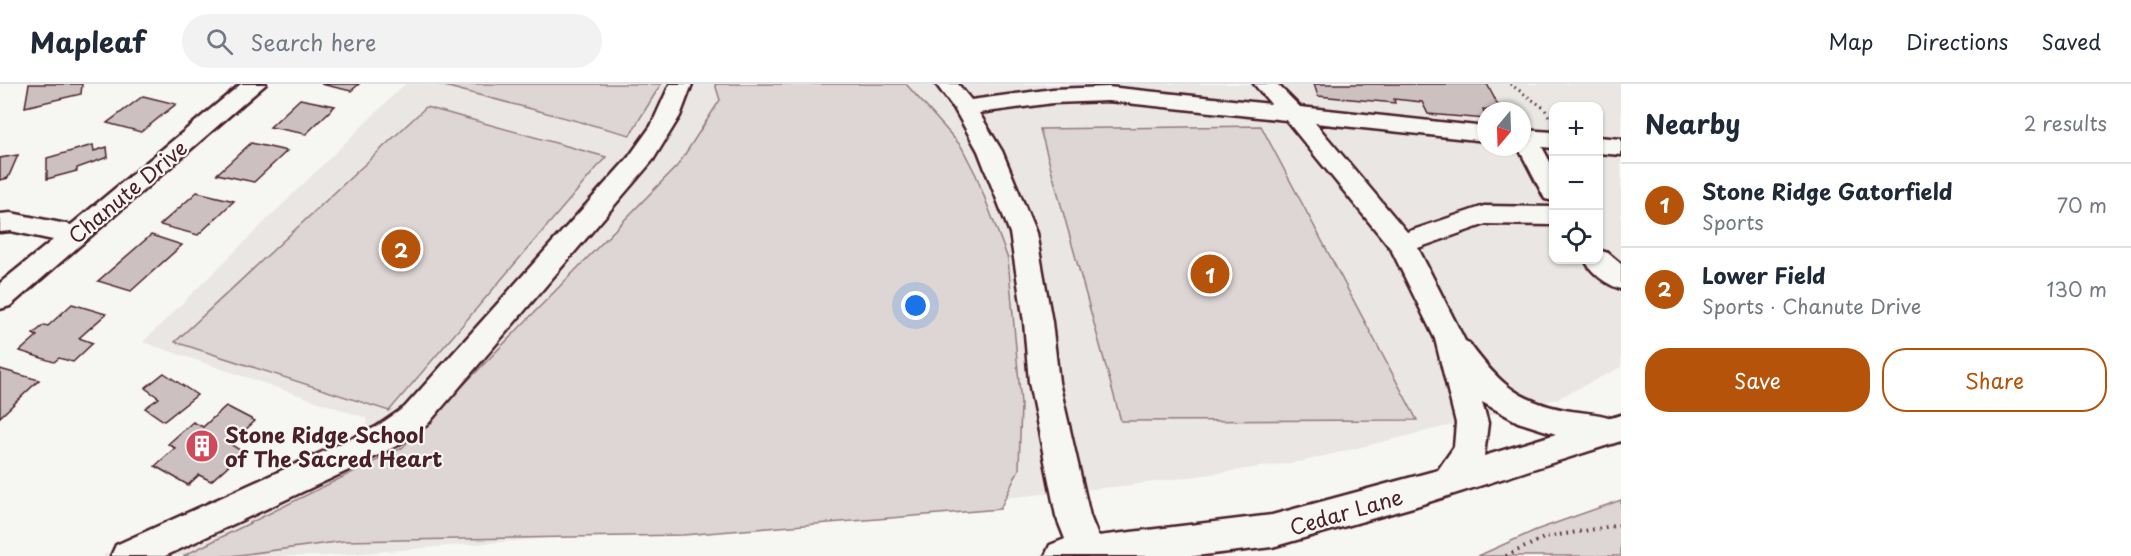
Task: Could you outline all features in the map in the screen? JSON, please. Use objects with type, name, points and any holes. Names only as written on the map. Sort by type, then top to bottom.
[{"type":"street","name":"Chanute Drive","points":[[0,299],[255,84]]},
{"type":"street","points":[[128,556],[339,460],[387,436],[416,416],[482,344],[637,164],[656,140],[674,110],[681,84]]},
{"type":"street","points":[[947,84],[965,108],[990,151],[1023,232],[1038,322],[1044,382],[1080,555]]},
{"type":"street","points":[[1265,84],[1294,115],[1402,244],[1450,339],[1488,390],[1512,406],[1566,426],[1618,428]]},
{"type":"street","points":[[965,108],[1053,96],[1108,94],[1477,133]]},
{"type":"street","points":[[1531,139],[1549,140]]},
{"type":"street","points":[[1603,145],[1621,147]]},
{"type":"street","points":[[1531,152],[1549,184]]},
{"type":"street","points":[[1402,244],[1484,216],[1549,216]]},
{"type":"street","points":[[0,223],[11,222],[74,235]]},
{"type":"street","points":[[1603,264],[1621,279]]},
{"type":"street","points":[[1449,481],[1470,451],[1472,423],[1450,339]]},
{"type":"street","name":"Cedar Lane","points":[[1080,555],[1272,531],[1449,481],[1618,428]]},
{"type":"path","points":[[1510,84],[1544,108],[1549,116]]},
{"type":"path","points":[[1506,556],[1516,549],[1562,534],[1621,525]]},
{"type":"shaded area","name":"Stone Ridge School of The Sacred Heart","points":[[405,84],[1621,84],[1621,367],[1557,399],[1304,461],[1131,485],[849,514],[325,556],[102,556],[367,429],[366,418],[143,342]]},
{"type":"shaded area","points":[[437,84],[661,84],[630,135]]},
{"type":"shaded area","points":[[715,84],[906,84],[961,146],[976,175],[1008,259],[1021,404],[1019,469],[1000,509],[683,535],[344,541],[231,556],[183,556],[402,448],[678,165],[720,100]]},
{"type":"shaded area","points":[[426,107],[606,157],[389,411],[175,342]]},
{"type":"shaded area","points":[[1261,126],[1417,420],[1121,421],[1040,129]]},
{"type":"shaded area","points":[[1621,500],[1621,556],[1478,556],[1536,530]]},
{"type":"building","points":[[29,84],[82,84],[81,94],[25,107]]},
{"type":"building","points":[[321,84],[359,84],[351,91]]},
{"type":"building","points":[[1314,84],[1487,84],[1496,102],[1477,102],[1477,118],[1428,114],[1422,102],[1394,99],[1395,103],[1318,96]]},
{"type":"building","points":[[143,96],[176,104],[141,132],[107,123]]},
{"type":"building","points":[[300,99],[335,106],[306,134],[270,127]]},
{"type":"building","points":[[251,143],[287,151],[254,182],[217,174]]},
{"type":"building","points":[[93,145],[94,151],[107,147],[108,157],[77,168],[77,171],[47,179],[47,158]]},
{"type":"building","points":[[18,155],[8,178],[0,180],[0,158]]},
{"type":"building","points":[[197,192],[234,201],[198,235],[160,225]]},
{"type":"building","points":[[151,235],[182,245],[131,291],[98,281]]},
{"type":"building","points":[[72,304],[106,314],[79,338],[93,343],[73,362],[59,358],[54,362],[20,351],[37,336],[33,334],[44,325],[48,326]]},
{"type":"building","points":[[0,369],[39,380],[0,417]]},
{"type":"building","points":[[164,373],[197,395],[164,421],[145,408],[159,398],[145,388]]},
{"type":"building","name":"Stone Ridge School of The Sacred Heart","points":[[226,406],[255,421],[230,444],[243,452],[211,481],[199,475],[188,485],[155,466],[175,448],[168,444],[193,422],[203,427]]},
{"type":"place","name":"Lower Field","points":[[401,249]]},
{"type":"place","name":"Stone Ridge Gatorfield","points":[[1210,274]]},
{"type":"place","name":"Stone Ridge School of The Sacred Heart","points":[[202,446]]}]
